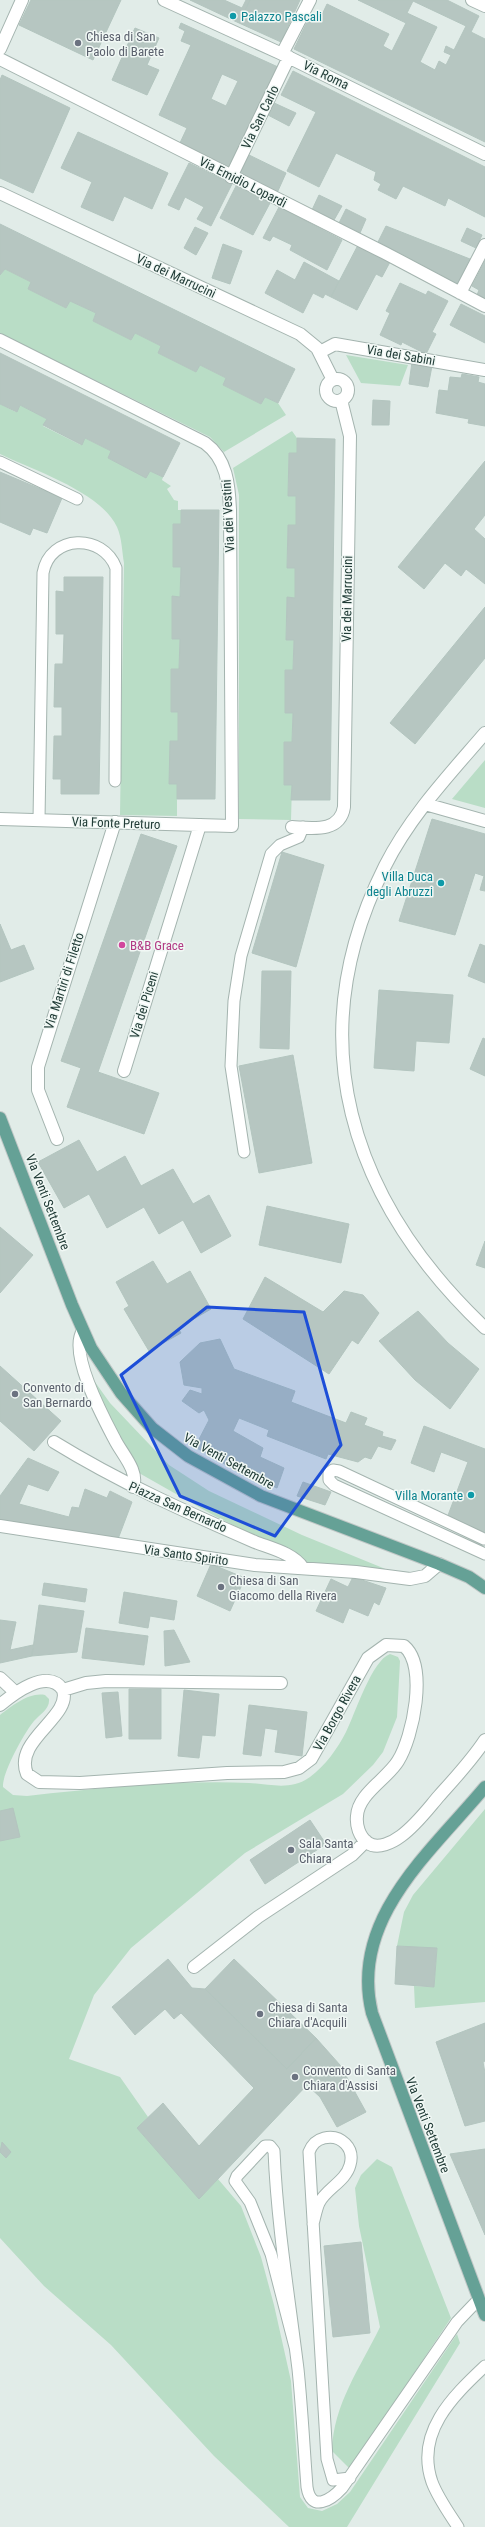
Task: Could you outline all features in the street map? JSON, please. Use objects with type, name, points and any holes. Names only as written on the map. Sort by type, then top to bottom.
[{"type":"main road","name":"Via Venti Settembre","points":[[0,1118],[91,1348],[122,1393],[152,1428],[188,1456],[261,1496],[439,1564],[469,1577],[485,1588]]},
{"type":"main road","name":"Via Venti Settembre","points":[[485,1787],[409,1876],[392,1899],[379,1924],[372,1945],[368,1978],[372,2013],[485,2315]]},
{"type":"street","points":[[0,49],[22,0]]},
{"type":"street","name":"Via Roma","points":[[164,0],[286,55],[485,154]]},
{"type":"street","name":"Via San Carlo","points":[[231,177],[310,0]]},
{"type":"street","points":[[472,0],[485,6]]},
{"type":"street","name":"Via Emidio Lopardi","points":[[0,59],[485,306]]},
{"type":"street","name":"Via dei Marrucini","points":[[0,192],[300,334],[311,342],[320,352],[333,380],[326,387],[327,395],[331,400],[341,400],[350,436],[344,799],[343,813],[334,824],[298,827]]},
{"type":"street","points":[[460,293],[485,245]]},
{"type":"street","name":"Via dei Vestini","points":[[0,340],[204,443],[216,454],[224,466],[230,510],[232,826]]},
{"type":"street","name":"Via dei Sabini","points":[[320,352],[335,344],[485,370]]},
{"type":"street","points":[[485,733],[425,804],[388,860],[363,917],[347,979],[342,1011],[340,1043],[350,1109],[374,1180],[416,1250],[456,1300],[485,1328]]},
{"type":"street","points":[[425,804],[485,821]]},
{"type":"street","name":"Via Fonte Preturo","points":[[0,819],[232,826]]},
{"type":"street","name":"Via Martiri di Filetto","points":[[57,1139],[38,1090],[38,1067],[115,822]]},
{"type":"street","name":"Via dei Piceni","points":[[124,1071],[200,825]]},
{"type":"street","points":[[83,1331],[80,1347],[85,1373],[109,1429],[134,1473],[133,1487]]},
{"type":"street","name":"Piazza San Bernardo","points":[[54,1442],[133,1487],[191,1514],[287,1555],[302,1568]]},
{"type":"street","name":"Via Santo Spirito","points":[[0,1526],[255,1565],[418,1579],[433,1571],[439,1564]]},
{"type":"street","name":"Via Borgo Rivera","points":[[63,1690],[63,1703],[38,1735],[26,1757],[26,1771],[35,1781],[80,1783],[227,1773],[284,1772],[299,1768],[311,1759],[362,1668],[374,1652],[386,1645],[404,1646],[412,1654],[416,1669],[412,1725],[398,1760],[360,1804],[357,1824],[366,1842]]},
{"type":"street","points":[[0,1678],[16,1692]]},
{"type":"street","points":[[0,1705],[16,1692],[32,1684],[45,1682],[57,1684],[63,1690],[86,1683],[106,1681],[281,1683]]},
{"type":"street","points":[[194,1968],[258,1917],[356,1852],[366,1842],[374,1845],[387,1844],[408,1830],[485,1740]]},
{"type":"lane","points":[[0,462],[77,499]]},
{"type":"lane","points":[[39,820],[43,573],[46,560],[55,551],[73,543],[87,542],[99,547],[109,555],[116,568],[115,781]]},
{"type":"lane","points":[[244,1152],[231,1066],[232,1025],[238,968],[271,854],[280,845],[299,837],[298,827]]},
{"type":"lane","points":[[484,1539],[339,1471],[333,1470],[328,1474],[329,1480],[334,1485],[485,1554]]},
{"type":"lane","points":[[313,2224],[319,2203],[346,2173],[350,2165],[349,2149],[341,2139],[334,2137],[317,2140],[309,2152],[313,2224],[327,2459],[333,2480],[350,2478]]},
{"type":"lane","points":[[295,2347],[271,2254],[250,2202],[235,2181],[236,2176],[265,2146],[270,2146],[274,2151],[281,2250],[295,2347],[310,2497],[318,2502],[333,2497],[350,2478],[457,2322],[479,2300]]},
{"type":"lane","points":[[458,2527],[432,2482],[428,2465],[428,2447],[431,2433],[447,2405],[485,2366]]},
{"type":"highlighted area","points":[[207,1307],[304,1312],[341,1445],[275,1536],[180,1496],[121,1375]]},
{"type":"green space","points":[[5,269],[31,282],[28,289],[66,308],[70,301],[96,313],[93,321],[131,340],[135,333],[161,346],[158,353],[196,372],[200,365],[226,378],[223,385],[261,404],[265,397],[278,403],[286,415],[224,452],[210,437],[0,333],[0,275]]},
{"type":"green space","points":[[346,355],[408,365],[400,386],[361,383]]},
{"type":"green space","points":[[0,404],[16,412],[20,405],[47,419],[43,426],[81,445],[85,438],[111,451],[108,458],[146,477],[150,471],[163,477],[162,480],[171,486],[167,489],[174,500],[178,501],[178,510],[181,510],[181,524],[173,524],[173,567],[181,567],[180,597],[172,597],[172,639],[180,639],[179,669],[171,669],[171,711],[178,712],[178,741],[169,784],[177,784],[177,816],[120,815],[124,563],[119,531],[109,514],[97,503],[82,493],[65,483],[0,454]]},
{"type":"green space","points":[[292,431],[297,438],[297,453],[289,453],[288,496],[296,496],[296,525],[288,525],[287,568],[295,568],[295,598],[287,598],[286,640],[294,640],[293,670],[285,713],[293,713],[292,742],[284,743],[284,785],[292,785],[291,820],[239,819],[239,495],[233,468]]},
{"type":"green space","points":[[485,760],[485,808],[452,799]]},
{"type":"green space","points":[[90,1375],[110,1403],[169,1465],[209,1491],[302,1535],[410,1579],[321,1569],[213,1515],[139,1473],[117,1435]]},
{"type":"green space","points":[[390,1654],[398,1657],[400,1661],[397,1717],[383,1752],[373,1765],[343,1794],[245,1853],[131,1948],[94,1995],[69,2059],[120,2077],[148,2117],[137,2128],[199,2198],[218,2179],[241,2206],[261,2257],[274,2305],[291,2381],[300,2497],[308,2508],[322,2511],[337,2504],[350,2492],[457,2334],[460,2343],[347,2527],[289,2527],[214,2456],[111,2345],[44,2286],[0,2238],[0,1715],[21,1700],[33,1696],[45,1695],[49,1699],[46,1709],[34,1721],[25,1734],[14,1753],[6,1772],[3,1787],[13,1795],[27,1796],[166,1784],[221,1782],[280,1786],[295,1784],[310,1777],[321,1768],[331,1756],[346,1732],[365,1688],[377,1666],[383,1658]]},
{"type":"green space","points":[[485,1809],[485,2002],[415,2008],[414,1986],[434,1987],[437,1949],[397,1946],[404,1912],[413,1895]]},
{"type":"green space","points":[[377,2159],[392,2167],[451,2318],[350,2469],[332,2451],[337,2418],[342,2402],[380,2327],[359,2226],[355,2188],[361,2175]]},
{"type":"building","name":"Chiesa di San Paolo di Barete","points":[[31,0],[121,0],[93,60],[19,25]]},
{"type":"building","name":"Palazzo Pascali","points":[[190,0],[224,0],[242,8],[246,0],[250,0],[239,23]]},
{"type":"building","points":[[250,0],[300,0],[281,42],[239,23]]},
{"type":"building","points":[[358,0],[447,0],[479,16],[471,32],[485,39],[485,142],[294,49],[310,16],[319,21],[327,4],[389,34],[383,46],[392,51],[406,23]],"holes":[[[413,1],[466,26],[454,50],[446,46],[444,52],[451,55],[446,65],[439,61],[435,70],[420,62],[437,27],[407,13]]]},
{"type":"building","points":[[181,23],[278,67],[229,171],[179,145],[187,128],[159,115],[191,45],[181,41],[185,31],[179,28]],"holes":[[[222,74],[238,81],[226,106],[211,99]]]},
{"type":"building","points":[[135,28],[159,38],[147,65],[159,70],[147,95],[112,80]]},
{"type":"building","points":[[293,71],[485,167],[485,217],[448,198],[445,206],[403,186],[396,199],[378,190],[381,184],[374,180],[376,172],[336,153],[319,187],[287,171],[316,112],[281,95]]},
{"type":"building","points":[[2,75],[70,108],[33,193],[0,178],[0,80]]},
{"type":"building","points":[[272,102],[296,113],[289,126],[266,114]]},
{"type":"building","points":[[78,132],[168,173],[152,209],[124,196],[113,221],[81,207],[92,182],[61,168]]},
{"type":"building","points":[[247,154],[286,173],[277,193],[237,174]]},
{"type":"building","points":[[189,163],[232,184],[211,226],[197,219],[204,207],[185,197],[179,210],[168,205]]},
{"type":"building","points":[[236,186],[270,203],[253,235],[220,218]]},
{"type":"building","points":[[319,195],[342,206],[334,220],[312,210]]},
{"type":"building","points":[[279,207],[342,240],[327,270],[290,250],[292,245],[273,236],[270,241],[263,238]]},
{"type":"building","points":[[346,209],[366,219],[360,233],[339,223]]},
{"type":"building","points":[[0,224],[295,369],[278,403],[265,397],[261,404],[223,385],[226,378],[200,365],[196,372],[158,353],[161,346],[135,333],[131,340],[93,321],[96,313],[70,301],[66,308],[28,289],[31,282],[5,269],[0,275]]},
{"type":"building","points":[[386,226],[470,259],[458,284],[378,242]]},
{"type":"building","points":[[195,227],[208,233],[196,255],[184,248]]},
{"type":"building","points":[[467,228],[482,235],[476,248],[461,241]]},
{"type":"building","points":[[223,244],[242,251],[230,284],[212,278]]},
{"type":"building","points":[[358,245],[390,262],[382,277],[376,274],[357,310],[331,297]]},
{"type":"building","points":[[485,261],[485,300],[477,295],[479,290],[472,286]]},
{"type":"building","points":[[304,262],[339,281],[331,297],[325,294],[323,298],[313,293],[303,313],[265,293],[277,270],[295,280]]},
{"type":"building","points":[[400,283],[426,295],[428,291],[448,301],[432,332],[436,334],[426,354],[402,342],[401,345],[380,335],[390,313],[386,311]]},
{"type":"building","points":[[461,304],[485,316],[485,343],[450,325]]},
{"type":"building","points":[[0,353],[180,443],[163,477],[150,471],[146,478],[108,458],[111,451],[85,438],[82,445],[43,425],[47,419],[20,405],[17,412],[0,404]]},
{"type":"building","points":[[412,362],[432,366],[428,387],[409,384]]},
{"type":"building","points":[[462,374],[479,377],[478,382],[485,384],[485,426],[468,423],[469,419],[436,413],[439,390],[448,391],[450,377],[461,378]]},
{"type":"building","points":[[373,400],[390,401],[389,425],[372,425]]},
{"type":"building","points":[[297,438],[335,439],[330,800],[291,800],[292,785],[284,785],[284,742],[292,742],[293,713],[285,713],[285,670],[293,670],[294,640],[286,640],[287,597],[295,598],[295,568],[287,568],[288,525],[296,525],[296,496],[288,496],[289,453],[297,453]]},
{"type":"building","points":[[485,461],[485,515],[474,529],[485,539],[485,584],[466,569],[461,576],[445,563],[424,589],[398,567]]},
{"type":"building","points":[[0,472],[62,498],[47,533],[33,528],[30,535],[0,522]]},
{"type":"building","points":[[181,510],[219,510],[215,799],[177,799],[177,784],[169,784],[170,741],[178,741],[178,712],[171,712],[171,669],[179,669],[180,639],[172,639],[172,596],[180,597],[181,567],[173,567],[173,524],[181,524]]},
{"type":"building","points":[[64,577],[103,577],[99,794],[61,794],[61,779],[53,779],[54,736],[62,736],[62,707],[54,707],[55,664],[63,664],[64,634],[56,634],[56,591],[64,592]]},
{"type":"building","points":[[485,607],[485,658],[415,744],[390,723]]},
{"type":"building","name":"Villa Duca degli Abruzzi","points":[[432,819],[485,834],[485,891],[480,890],[484,876],[475,873],[455,935],[399,921]]},
{"type":"building","points":[[141,834],[177,846],[98,1072],[159,1093],[144,1134],[67,1107],[81,1068],[61,1061]]},
{"type":"building","points":[[282,852],[324,865],[296,967],[252,953]]},
{"type":"building","points":[[0,924],[11,950],[24,945],[34,969],[0,982]]},
{"type":"building","points":[[480,944],[485,946],[485,983],[468,976]]},
{"type":"building","points":[[262,971],[291,971],[289,1049],[260,1048]]},
{"type":"building","points":[[379,990],[453,995],[449,1043],[416,1041],[414,1071],[374,1068]]},
{"type":"building","points":[[483,1038],[485,1039],[485,1076],[470,1069]]},
{"type":"building","points":[[293,1055],[312,1163],[259,1173],[239,1066]]},
{"type":"building","points":[[79,1140],[97,1172],[125,1156],[141,1186],[173,1169],[193,1204],[209,1195],[231,1236],[201,1253],[183,1220],[159,1234],[144,1207],[107,1228],[89,1194],[64,1208],[38,1162]]},
{"type":"building","points":[[267,1206],[349,1224],[341,1263],[259,1245]]},
{"type":"building","points":[[0,1227],[33,1255],[0,1293]]},
{"type":"building","points":[[485,1241],[485,1268],[476,1265]]},
{"type":"building","points":[[153,1261],[167,1284],[190,1271],[211,1309],[178,1328],[181,1333],[149,1351],[124,1309],[129,1306],[116,1282]]},
{"type":"building","points":[[265,1277],[323,1312],[344,1291],[363,1295],[379,1313],[358,1344],[352,1340],[329,1374],[243,1319]]},
{"type":"building","points":[[418,1311],[448,1343],[479,1369],[450,1409],[415,1380],[379,1341]]},
{"type":"building","points":[[220,1339],[234,1369],[295,1391],[291,1402],[346,1423],[351,1412],[367,1418],[364,1425],[383,1432],[382,1436],[396,1440],[391,1450],[378,1446],[371,1459],[365,1457],[358,1462],[328,1454],[326,1459],[267,1436],[269,1430],[239,1418],[233,1431],[263,1448],[260,1457],[284,1468],[277,1488],[237,1471],[195,1447],[209,1420],[204,1410],[199,1413],[182,1401],[190,1390],[202,1394],[202,1388],[184,1385],[180,1362],[200,1343]]},
{"type":"building","name":"Convento di San Bernardo","points":[[0,1366],[61,1421],[34,1451],[0,1421]]},
{"type":"building","name":"Villa Morante","points":[[424,1426],[485,1449],[485,1532],[447,1518],[468,1462],[441,1452],[434,1472],[411,1463]]},
{"type":"building","points":[[28,1458],[59,1472],[48,1491],[28,1484],[19,1504],[69,1517],[72,1507],[79,1508],[85,1489],[107,1498],[110,1491],[132,1502],[118,1539],[0,1521],[0,1496]]},
{"type":"building","points":[[303,1482],[331,1492],[325,1505],[297,1496]]},
{"type":"building","name":"Chiesa di San Giacomo della Rivera","points":[[211,1564],[245,1578],[230,1611],[197,1596]]},
{"type":"building","points":[[353,1577],[386,1588],[379,1605],[374,1602],[368,1616],[349,1608],[343,1623],[316,1611],[331,1579],[348,1587]]},
{"type":"building","points":[[44,1583],[87,1589],[85,1602],[42,1595]]},
{"type":"building","points":[[124,1592],[177,1601],[174,1620],[150,1616],[148,1628],[119,1623]]},
{"type":"building","points":[[39,1605],[84,1611],[77,1652],[32,1656]]},
{"type":"building","points":[[0,1620],[16,1622],[10,1650],[33,1645],[32,1656],[0,1663]]},
{"type":"building","points":[[86,1628],[148,1636],[144,1665],[82,1658]]},
{"type":"building","points":[[174,1630],[190,1662],[165,1666],[164,1631]]},
{"type":"building","points":[[129,1689],[161,1689],[161,1739],[129,1739]]},
{"type":"building","points":[[184,1690],[219,1694],[215,1736],[202,1735],[199,1758],[178,1756]]},
{"type":"building","points":[[118,1692],[122,1736],[106,1738],[102,1693]]},
{"type":"building","points":[[249,1705],[307,1712],[302,1756],[275,1752],[278,1730],[265,1728],[261,1756],[243,1754]]},
{"type":"building","points":[[13,1808],[20,1837],[0,1841],[0,1811]]},
{"type":"building","name":"Sala Santa Chiara","points":[[310,1820],[326,1844],[265,1884],[250,1860]]},
{"type":"building","points":[[397,1946],[437,1948],[434,1987],[395,1984]]},
{"type":"building","name":"Convento di Santa Chiara d'Assisi","points":[[168,1959],[192,1988],[205,1989],[287,2069],[316,2038],[340,2065],[366,2112],[337,2127],[320,2097],[307,2085],[199,2199],[137,2128],[163,2103],[199,2146],[254,2088],[181,2013],[174,2019],[165,2009],[135,2035],[112,2007]]},
{"type":"building","name":"Chiesa di Santa Chiara d'Acquili","points":[[234,1959],[316,2038],[287,2069],[205,1989]]},
{"type":"building","points":[[485,2023],[485,2061],[483,2062],[485,2073],[485,2121],[465,2126],[436,2042]]},
{"type":"building","points":[[2,2142],[11,2152],[6,2158],[0,2152]]},
{"type":"building","points":[[485,2149],[485,2235],[450,2154]]},
{"type":"building","points":[[361,2242],[370,2333],[333,2337],[324,2246]]},
{"type":"place","name":"Palazzo Pascali","points":[[233,16]]},
{"type":"place","name":"Chiesa di San Paolo di Barete","points":[[78,43]]},
{"type":"place","name":"Villa Duca degli Abruzzi","points":[[441,883]]},
{"type":"place","name":"B&B Grace","points":[[122,945]]},
{"type":"place","name":"Convento di San Bernardo","points":[[15,1394]]},
{"type":"place","name":"Villa Morante","points":[[471,1495]]},
{"type":"place","name":"Chiesa di San Giacomo della Rivera","points":[[221,1587]]},
{"type":"place","name":"Sala Santa Chiara","points":[[291,1850]]},
{"type":"place","name":"Chiesa di Santa Chiara d'Acquili","points":[[260,2014]]},
{"type":"place","name":"Convento di Santa Chiara d'Assisi","points":[[295,2077]]}]
